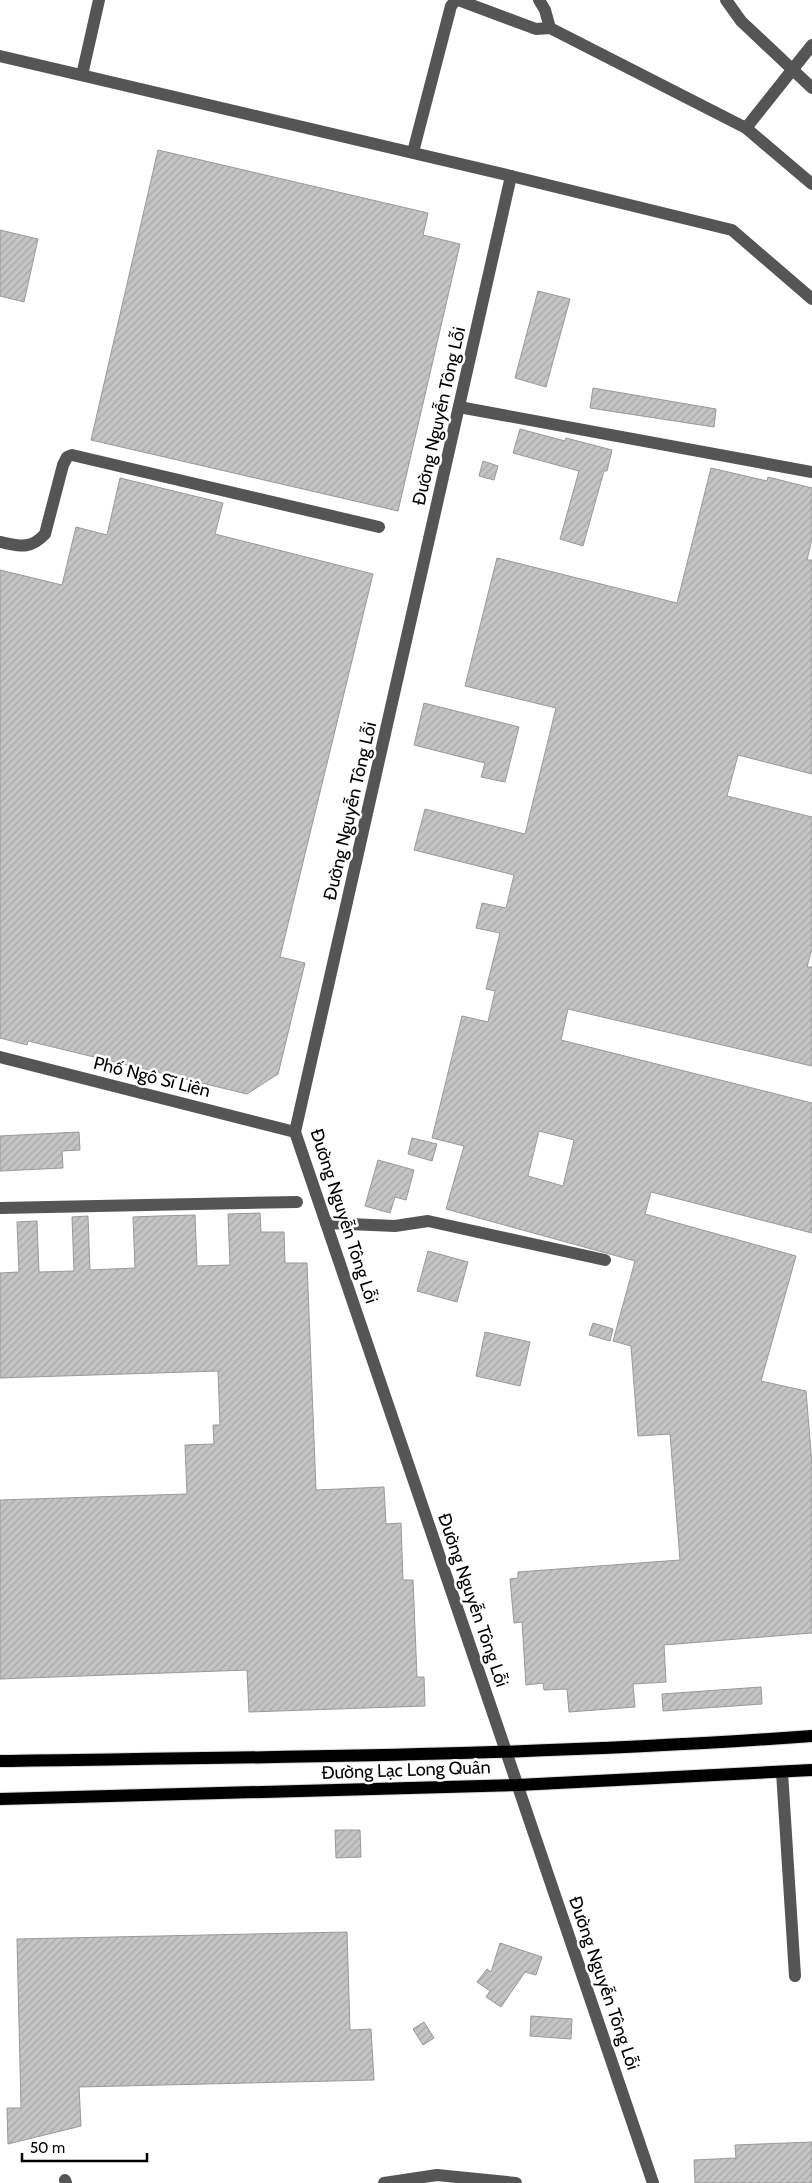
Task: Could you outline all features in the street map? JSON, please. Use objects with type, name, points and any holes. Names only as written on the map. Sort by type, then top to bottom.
[{"type":"main road","name":"Đường Lạc Long Quân","points":[[0,1761],[425,1754],[726,1742],[812,1736]]},
{"type":"main road","name":"Đường Lạc Long Quân","points":[[0,1799],[518,1785],[812,1770]]},
{"type":"street","points":[[82,75],[99,0]]},
{"type":"street","points":[[413,152],[451,6],[457,0],[536,29],[550,28],[746,128],[812,184]]},
{"type":"street","points":[[539,0],[545,10],[550,28]]},
{"type":"street","points":[[726,0],[741,21],[812,88]]},
{"type":"street","points":[[746,128],[812,45]]},
{"type":"street","points":[[0,56],[413,152],[732,230],[812,298]]},
{"type":"street","name":"Đường Nguyễn Tông Lỗi","points":[[511,176],[295,1132],[654,2183]]},
{"type":"street","points":[[459,407],[812,472]]},
{"type":"street","points":[[0,542],[19,546],[32,544],[38,542],[45,534],[63,465],[67,457],[72,455],[379,527]]},
{"type":"street","name":"Phố Ngô Sĩ Liên","points":[[0,1056],[295,1132]]},
{"type":"street","points":[[0,1208],[297,1202]]},
{"type":"street","points":[[326,1223],[395,1226],[428,1221],[605,1260]]},
{"type":"street","points":[[782,1772],[796,1976]]},
{"type":"street","points":[[386,2183],[437,2175],[516,2183]]},
{"type":"building","points":[[158,150],[428,213],[423,235],[460,244],[398,511],[91,440]]},
{"type":"building","points":[[0,230],[38,239],[24,302],[0,296]]},
{"type":"building","points":[[538,291],[570,299],[546,387],[515,378]]},
{"type":"building","points":[[593,388],[716,409],[714,427],[590,408]]},
{"type":"building","points":[[520,429],[565,441],[566,438],[612,450],[607,471],[604,471],[583,546],[560,539],[579,471],[513,453]]},
{"type":"building","points":[[483,461],[498,466],[494,480],[479,476]]},
{"type":"building","points":[[711,468],[767,481],[768,477],[812,488],[812,539],[807,560],[812,560],[812,774],[738,755],[727,796],[812,817],[812,949],[807,967],[812,967],[812,1066],[568,1009],[561,1040],[812,1103],[812,1233],[651,1192],[645,1214],[796,1256],[761,1381],[806,1391],[812,1464],[812,1633],[664,1645],[666,1682],[633,1684],[635,1707],[569,1712],[567,1689],[544,1690],[543,1683],[526,1685],[522,1622],[514,1623],[510,1579],[518,1578],[518,1572],[680,1560],[670,1434],[638,1436],[631,1346],[613,1341],[635,1261],[446,1209],[464,1146],[432,1138],[462,1016],[488,1022],[495,991],[486,989],[500,933],[476,928],[482,903],[506,908],[514,875],[414,850],[425,809],[525,834],[556,708],[465,686],[497,558],[677,603]],"holes":[[[539,1131],[574,1140],[563,1186],[528,1176]]]},
{"type":"building","points":[[120,478],[223,503],[215,534],[373,574],[280,957],[305,963],[278,1074],[247,1094],[28,1041],[27,1045],[0,1038],[0,570],[62,585],[76,527],[107,535]]},
{"type":"building","points":[[424,703],[519,727],[505,782],[481,777],[485,763],[414,745]]},
{"type":"building","points":[[79,1132],[80,1150],[62,1151],[63,1168],[0,1171],[0,1136]]},
{"type":"building","points":[[412,1138],[437,1144],[432,1161],[408,1154]]},
{"type":"building","points":[[378,1160],[414,1170],[406,1200],[395,1197],[390,1213],[365,1206]]},
{"type":"building","points":[[260,1213],[261,1232],[284,1232],[285,1263],[307,1263],[316,1490],[384,1487],[386,1524],[401,1523],[403,1580],[413,1580],[417,1677],[424,1677],[425,1706],[249,1712],[247,1670],[0,1679],[0,1500],[187,1494],[185,1445],[214,1444],[213,1425],[220,1425],[218,1371],[0,1378],[0,1273],[19,1272],[17,1222],[37,1221],[39,1272],[74,1271],[72,1217],[88,1216],[90,1270],[135,1268],[133,1217],[158,1216],[195,1215],[197,1266],[230,1265],[228,1214]]},
{"type":"building","points":[[428,1251],[468,1262],[457,1302],[417,1291]]},
{"type":"building","points":[[593,1323],[613,1329],[610,1341],[589,1335]]},
{"type":"building","points":[[485,1332],[530,1342],[520,1386],[476,1376]]},
{"type":"building","points":[[761,1687],[762,1704],[663,1711],[662,1694]]},
{"type":"building","points":[[335,1830],[360,1830],[361,1857],[336,1858]]},
{"type":"building","points":[[347,1932],[350,2030],[371,2029],[374,2080],[79,2087],[81,2126],[8,2144],[7,2108],[21,2108],[17,1939]]},
{"type":"building","points":[[500,1943],[542,1957],[536,1975],[525,1972],[501,2007],[486,1997],[490,1991],[477,1982],[487,1969],[491,1972]]},
{"type":"building","points":[[531,2016],[572,2019],[571,2039],[530,2036]]},
{"type":"building","points":[[424,2022],[434,2038],[423,2045],[413,2029]]},
{"type":"building","points":[[812,2142],[812,2183],[695,2183],[694,2160],[736,2158],[735,2145]]}]
